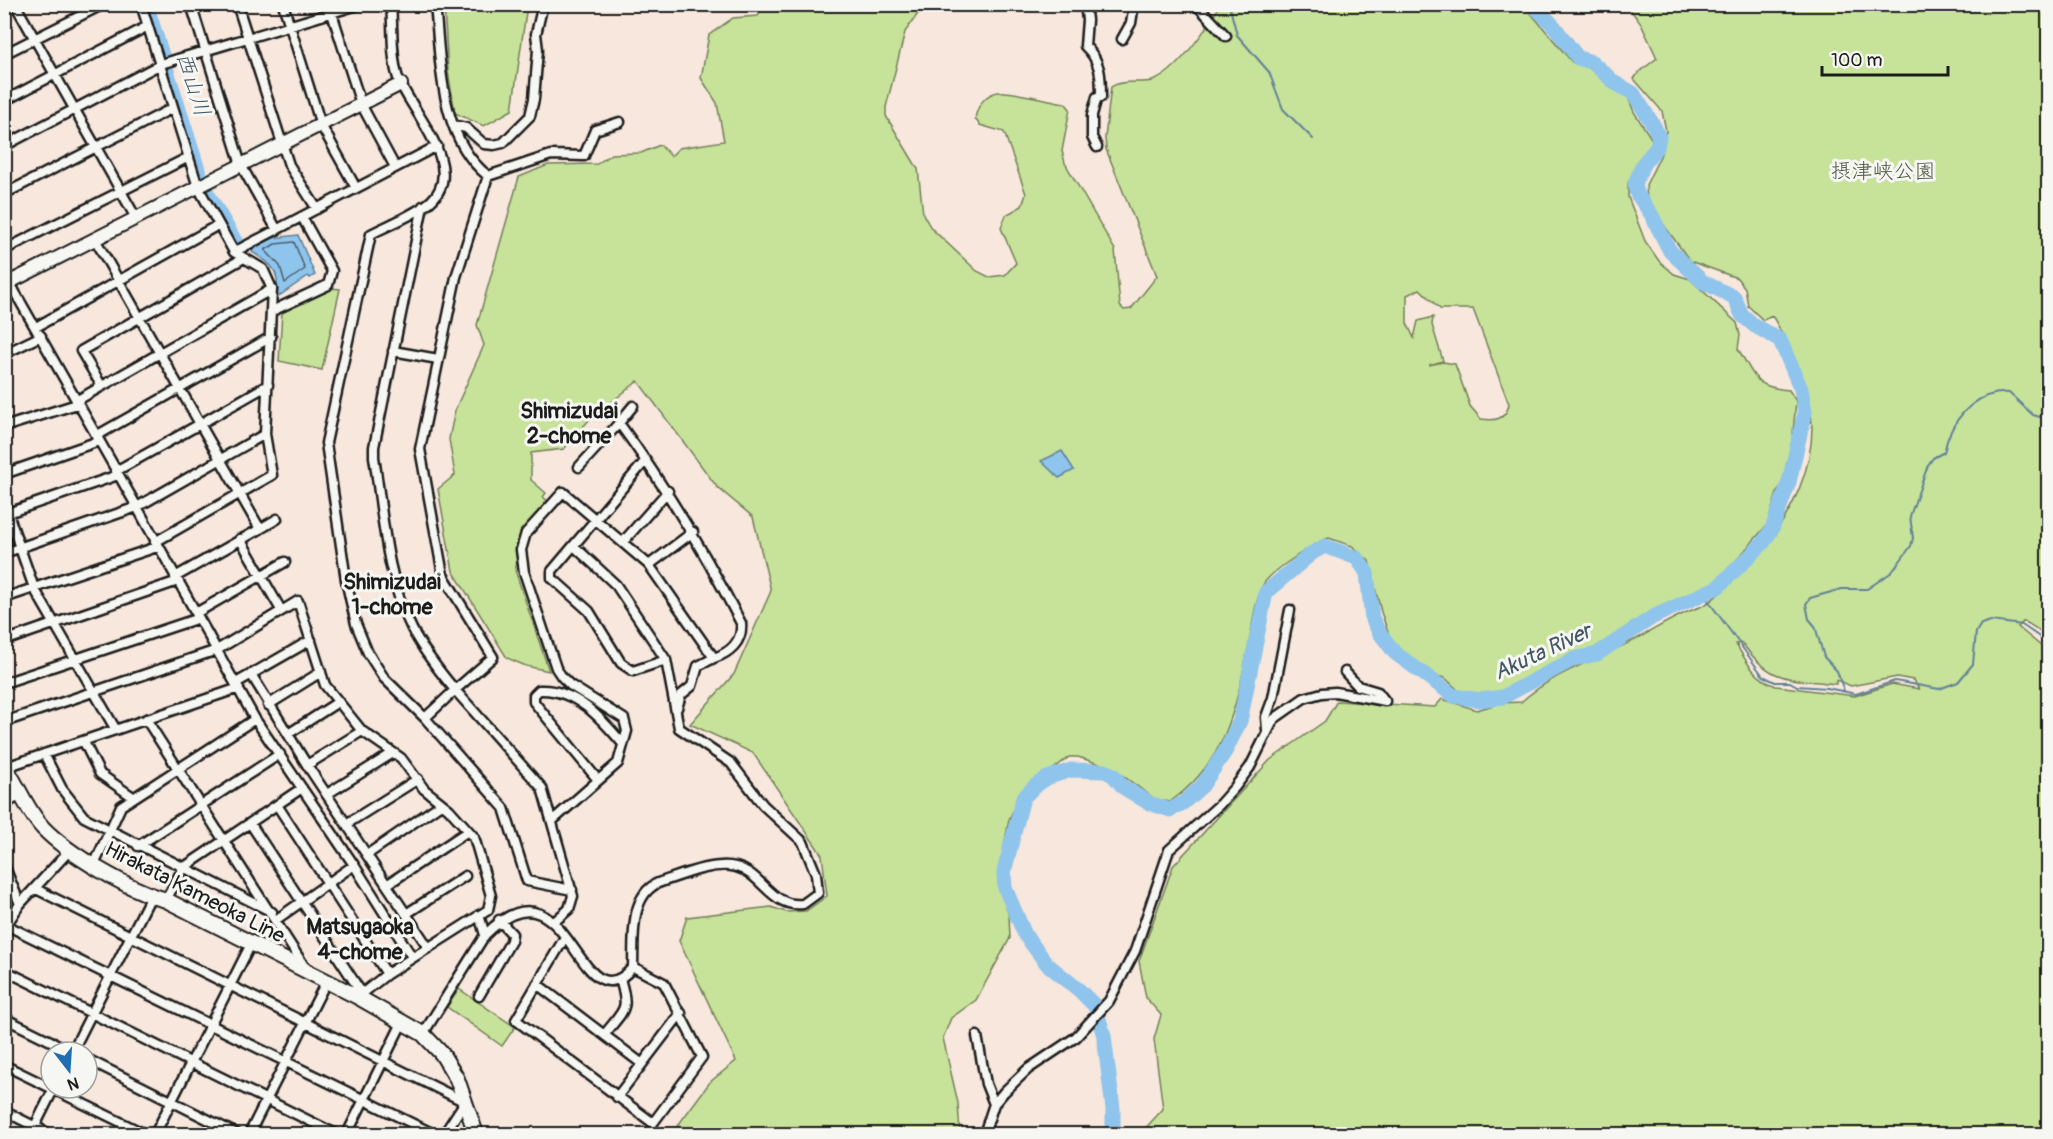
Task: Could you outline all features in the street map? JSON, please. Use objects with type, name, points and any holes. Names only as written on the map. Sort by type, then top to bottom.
[{"type":"main road","name":"Hirakata Kameoka Line","points":[[5,766],[42,827],[69,851],[151,896],[166,900],[326,982],[360,995],[423,1034],[447,1062],[457,1079],[476,1134]]},
{"type":"street","points":[[4,8],[13,4],[36,39],[136,218]]},
{"type":"street","points":[[4,54],[104,4]]},
{"type":"street","points":[[4,598],[156,544],[272,475],[265,434],[272,289],[263,269],[242,259],[234,252],[198,187],[141,4]]},
{"type":"street","points":[[191,4],[241,165],[277,230]]},
{"type":"street","points":[[237,4],[289,165],[317,209]]},
{"type":"street","points":[[284,4],[321,125],[356,188]]},
{"type":"street","points":[[4,146],[161,64],[290,25],[330,9],[361,4]]},
{"type":"street","points":[[391,4],[397,75],[437,146],[444,170],[442,183],[433,199],[370,234],[326,443],[346,580],[356,624],[368,653],[384,678],[425,718],[504,808],[527,881],[572,890]]},
{"type":"street","points":[[435,4],[442,74],[453,125],[472,164],[488,177]]},
{"type":"street","points":[[453,125],[466,128],[484,144],[494,145],[503,142],[530,116],[534,99],[538,50],[536,34],[543,4]]},
{"type":"street","points":[[1085,4],[1087,20],[1085,46],[1097,57],[1101,78],[1101,97],[1097,97],[1092,115],[1092,137],[1097,142],[1097,147]]},
{"type":"street","points":[[1122,39],[1131,23],[1134,4]]},
{"type":"street","points":[[1196,4],[1226,36]]},
{"type":"street","points":[[330,9],[361,104],[395,167]]},
{"type":"street","points":[[4,101],[148,26]]},
{"type":"street","points":[[4,295],[10,282],[401,84]]},
{"type":"street","points":[[4,194],[173,108]]},
{"type":"street","points":[[488,177],[551,155],[584,156],[595,130],[620,122]]},
{"type":"street","points":[[234,252],[437,146]]},
{"type":"street","points":[[4,250],[189,157]]},
{"type":"street","points":[[425,718],[493,657],[443,575],[420,449],[456,277],[488,177]]},
{"type":"street","points":[[423,206],[374,447],[391,559],[401,603],[411,628],[437,668],[542,788],[572,890],[569,909],[554,922]]},
{"type":"street","points":[[272,311],[328,285],[332,271],[302,217]]},
{"type":"street","points":[[36,327],[218,225]]},
{"type":"street","points":[[95,239],[121,280],[260,529]]},
{"type":"street","points":[[101,385],[81,351],[242,259]]},
{"type":"street","points":[[10,282],[255,719],[354,865],[412,957]]},
{"type":"street","points":[[4,427],[77,402],[101,385],[272,289]]},
{"type":"street","points":[[4,354],[41,336]]},
{"type":"street","points":[[4,474],[97,439],[180,387],[271,337]]},
{"type":"street","points":[[393,351],[438,359]]},
{"type":"street","points":[[6,514],[117,473],[268,385]]},
{"type":"street","points":[[579,467],[633,406]]},
{"type":"street","points":[[619,423],[668,491],[693,532],[741,623],[742,630],[736,644],[726,654],[698,666],[692,686],[681,695],[677,709]]},
{"type":"street","points":[[4,553],[136,507],[265,434]]},
{"type":"street","points":[[646,460],[552,571],[552,578],[589,611],[621,663],[633,671],[666,660]]},
{"type":"street","points":[[623,542],[668,491]]},
{"type":"street","points":[[552,821],[618,763],[627,731],[624,719],[570,685],[556,668],[530,595],[521,550],[526,533],[563,492],[649,565],[714,658]]},
{"type":"street","points":[[4,502],[6,514],[21,548],[34,588],[116,730]]},
{"type":"street","points":[[4,641],[176,579],[277,519]]},
{"type":"street","points":[[649,565],[693,532]]},
{"type":"street","points":[[240,539],[281,610]]},
{"type":"street","points":[[423,1034],[484,935],[499,920],[521,910],[546,916],[554,922],[597,978],[613,982],[633,967],[637,906],[650,886],[658,882],[728,866],[754,876],[771,895],[781,901],[803,904],[818,893],[816,874],[803,842],[763,805],[731,763],[679,728],[666,660],[616,585],[574,546]]},
{"type":"street","points":[[4,683],[76,660],[197,615],[285,562]]},
{"type":"street","points":[[4,722],[217,650],[298,601],[325,685],[362,731],[401,758],[424,789],[449,809],[474,837],[491,896],[488,910],[412,957],[360,995],[304,902],[250,823]]},
{"type":"street","points":[[1267,730],[1266,717],[1273,698],[1290,610]]},
{"type":"street","points":[[5,766],[84,742],[237,685],[251,674],[310,640]]},
{"type":"street","points":[[268,705],[321,672]]},
{"type":"street","points":[[984,1134],[994,1104],[1028,1069],[1086,1029],[1106,1005],[1135,951],[1169,850],[1220,805],[1235,787],[1250,767],[1275,718],[1304,698],[1322,693],[1335,692],[1385,701],[1378,692],[1358,686],[1345,672]]},
{"type":"street","points":[[251,674],[268,705],[428,947]]},
{"type":"street","points":[[598,780],[534,702],[534,695],[539,690],[547,689],[571,697],[598,713],[623,744]]},
{"type":"street","points":[[288,734],[338,702]]},
{"type":"street","points":[[146,719],[309,973]]},
{"type":"street","points":[[94,865],[121,806],[255,719]]},
{"type":"street","points":[[307,765],[362,731]]},
{"type":"street","points":[[84,742],[100,774],[133,797]]},
{"type":"street","points":[[327,794],[393,753]]},
{"type":"street","points":[[44,754],[62,789],[84,817],[274,916]]},
{"type":"street","points":[[138,846],[280,754]]},
{"type":"street","points":[[348,824],[418,778]]},
{"type":"street","points":[[166,900],[183,868],[302,788]]},
{"type":"street","points":[[4,804],[22,795]]},
{"type":"street","points":[[368,854],[441,804]]},
{"type":"street","points":[[277,805],[387,974]]},
{"type":"street","points":[[388,884],[468,831]]},
{"type":"street","points":[[69,851],[20,904],[6,925],[434,1134]]},
{"type":"street","points":[[4,865],[20,904]]},
{"type":"street","points":[[274,916],[304,902],[354,865]]},
{"type":"street","points":[[406,914],[465,876]]},
{"type":"street","points":[[36,889],[305,1025],[465,1102],[444,1134]]},
{"type":"street","points":[[78,1040],[151,896]]},
{"type":"street","points":[[479,915],[484,935]]},
{"type":"street","points":[[479,996],[511,941],[512,934],[499,920]]},
{"type":"street","points":[[566,937],[516,1020],[653,1123],[702,1057],[664,983],[633,967]]},
{"type":"street","points":[[156,1134],[251,944]]},
{"type":"street","points":[[4,970],[336,1134]]},
{"type":"street","points":[[605,1034],[626,1007],[627,1001],[620,979]]},
{"type":"street","points":[[249,1134],[326,982]]},
{"type":"street","points":[[537,984],[641,1063]]},
{"type":"street","points":[[617,1097],[681,1013]]},
{"type":"street","points":[[4,1018],[48,1040]]},
{"type":"street","points":[[347,1134],[403,1021]]},
{"type":"street","points":[[977,1036],[986,1084],[994,1104]]},
{"type":"street","points":[[4,1065],[39,1082]]},
{"type":"street","points":[[99,1065],[237,1134]]},
{"type":"street","points":[[33,1131],[48,1100]]},
{"type":"street","points":[[76,1100],[145,1134]]},
{"type":"street","points":[[4,1111],[33,1131],[50,1134]]},
{"type":"green space","points":[[444,5],[527,5],[512,110],[484,126],[455,113],[448,71]]},
{"type":"green space","points":[[764,5],[924,5],[905,32],[886,107],[886,116],[918,169],[923,214],[931,228],[977,271],[989,277],[1005,275],[1016,263],[1001,228],[1006,215],[1022,206],[1026,194],[1004,132],[980,125],[975,119],[978,110],[982,101],[998,92],[1065,103],[1070,109],[1062,151],[1065,163],[1115,250],[1120,306],[1124,310],[1131,309],[1157,276],[1106,149],[1105,138],[1111,87],[1125,82],[1152,81],[1171,70],[1190,49],[1220,5],[1524,5],[1572,62],[1589,68],[1628,97],[1634,112],[1653,141],[1628,183],[1628,197],[1645,241],[1659,261],[1674,274],[1690,279],[1737,323],[1740,335],[1738,349],[1757,379],[1768,386],[1789,390],[1796,401],[1790,465],[1785,482],[1778,490],[1767,525],[1719,580],[1649,616],[1603,645],[1558,662],[1526,683],[1489,695],[1464,693],[1445,678],[1436,676],[1409,660],[1392,644],[1381,612],[1369,561],[1352,546],[1329,538],[1283,566],[1263,585],[1256,604],[1240,685],[1227,729],[1205,768],[1190,786],[1170,802],[1155,799],[1112,768],[1078,757],[1069,757],[1021,794],[1009,819],[998,881],[1009,916],[1010,938],[976,1000],[951,1018],[943,1038],[958,1103],[960,1134],[676,1134],[676,1128],[710,1082],[736,1061],[679,941],[687,917],[771,907],[786,912],[806,911],[827,896],[822,855],[753,753],[690,724],[734,674],[771,591],[753,517],[717,487],[638,381],[589,420],[564,449],[531,453],[531,480],[546,493],[543,497],[548,501],[522,533],[515,570],[549,671],[526,666],[507,658],[453,571],[438,489],[455,475],[449,439],[455,410],[484,345],[477,325],[519,177],[548,165],[597,164],[611,154],[641,153],[660,145],[671,156],[679,148],[724,141],[717,103],[701,78],[709,35],[733,18],[758,16]],"holes":[[[1420,289],[1440,309],[1473,309],[1509,404],[1503,416],[1491,420],[1481,419],[1470,406],[1455,364],[1443,362],[1429,365],[1443,361],[1432,325],[1433,317],[1418,321],[1414,338],[1407,323],[1407,295]]]},
{"type":"green space","name":"摂津峡公園","points":[[1627,5],[2048,5],[2048,636],[2024,621],[2018,627],[2048,652],[2048,1134],[1140,1134],[1163,1109],[1154,1039],[1161,1015],[1146,998],[1139,961],[1173,866],[1270,760],[1325,721],[1337,701],[1435,707],[1442,699],[1477,710],[1501,703],[1521,702],[1560,675],[1705,605],[1757,555],[1774,535],[1799,490],[1807,465],[1811,440],[1811,415],[1806,390],[1778,325],[1772,316],[1763,320],[1748,306],[1745,288],[1737,278],[1690,261],[1647,202],[1646,185],[1661,154],[1666,131],[1662,111],[1634,79],[1657,58],[1641,24]],"holes":[[[1742,643],[1763,666],[1783,677],[1836,684],[1836,680],[1851,686],[1897,677],[1913,680],[1919,689],[1892,684],[1855,696],[1776,686],[1757,674],[1736,644]]]},
{"type":"green space","points":[[331,288],[340,289],[322,370],[279,361],[282,312]]},
{"type":"green space","points":[[459,989],[515,1027],[502,1046],[447,1007]]},
{"type":"water","points":[[298,235],[315,275],[310,278],[308,276],[276,298],[277,282],[274,270],[252,252],[252,249],[273,238]]},
{"type":"water","points":[[1062,451],[1074,470],[1059,478],[1041,461]]},
{"type":"waterway","name":"西山川","points":[[146,4],[200,176]]},
{"type":"waterway","points":[[1229,4],[1237,35],[1269,72],[1283,109],[1313,139]]},
{"type":"waterway","name":"Akuta River","points":[[1113,1134],[1113,1109],[1104,1036],[1095,1006],[1047,964],[1025,935],[1005,888],[1004,872],[1023,798],[1035,786],[1047,778],[1071,770],[1105,771],[1113,775],[1123,787],[1149,803],[1170,810],[1183,803],[1202,786],[1226,750],[1240,721],[1266,592],[1312,553],[1325,546],[1357,558],[1367,573],[1372,618],[1379,632],[1395,653],[1454,696],[1480,700],[1503,697],[1574,659],[1597,654],[1653,617],[1718,587],[1763,543],[1772,529],[1789,482],[1805,412],[1801,389],[1780,340],[1755,326],[1742,315],[1734,297],[1703,282],[1670,251],[1651,214],[1637,194],[1635,184],[1643,164],[1657,147],[1659,137],[1654,126],[1633,93],[1615,83],[1592,62],[1578,58],[1553,25],[1532,4]]},
{"type":"waterway","name":"西山川","points":[[206,191],[235,241]]},
{"type":"waterway","points":[[1844,691],[1837,671],[1824,657],[1815,626],[1809,619],[1806,604],[1810,598],[1842,589],[1867,589],[1892,572],[1911,546],[1913,538],[1910,516],[1928,465],[1933,458],[1944,452],[1952,429],[1971,405],[1998,393],[2009,393],[2033,415],[2040,417],[2048,411]]},
{"type":"waterway","points":[[1706,591],[1707,599],[1763,676],[1775,682],[1790,682],[1797,686],[1827,688],[1856,694],[1895,681],[1939,689],[1958,682],[1973,664],[1976,632],[1981,624],[1991,621],[2022,625],[2048,643]]},
{"type":"district","name":"Shimizudai 2-chome","points":[[569,422]]},
{"type":"district","name":"Shimizudai 1-chome","points":[[392,594]]},
{"type":"district","name":"Matsugaoka 4-chome","points":[[360,938]]}]
